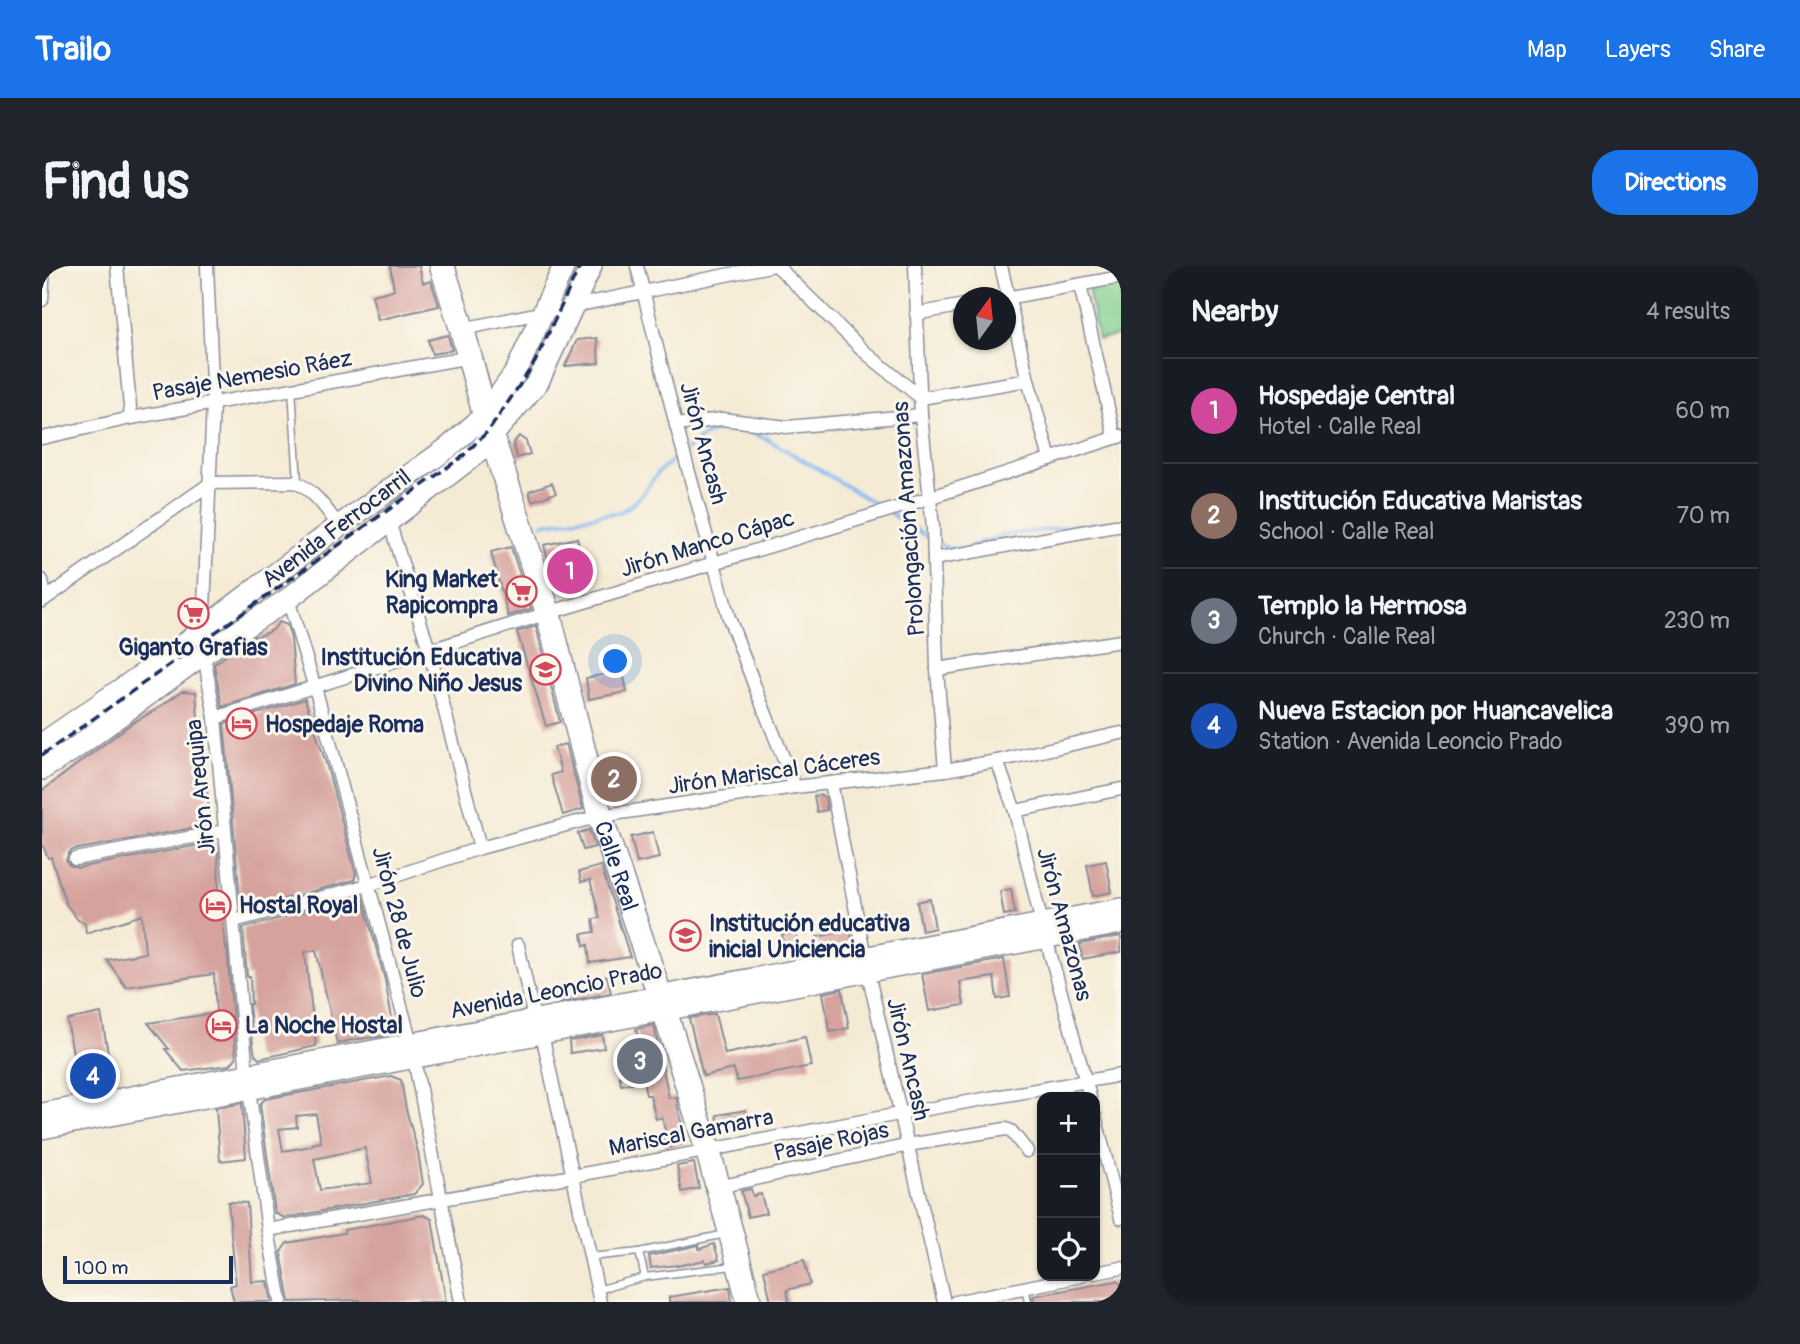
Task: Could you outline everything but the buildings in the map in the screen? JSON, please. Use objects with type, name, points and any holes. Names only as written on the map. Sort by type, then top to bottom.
[{"type":"highway","name":"Calle Real","points":[[442,266],[548,613],[600,816],[708,1150],[749,1302]]},
{"type":"main road","name":"Avenida Ferrocarril","points":[[42,769],[74,749],[203,654],[288,599],[478,452],[564,266]]},
{"type":"main road","name":"Avenida Ferrocarril","points":[[42,744],[172,654],[339,526],[449,447],[489,426],[538,382],[591,266]]},
{"type":"street","points":[[42,300],[44,266]]},
{"type":"street","points":[[117,266],[131,418]]},
{"type":"street","name":"Jirón Arequipa","points":[[207,266],[213,403],[203,654],[215,718],[248,1082],[268,1230],[281,1302]]},
{"type":"street","name":"Jirón Ancash","points":[[637,266],[676,425],[729,618],[795,787]]},
{"type":"street","points":[[462,330],[770,266]]},
{"type":"street","points":[[777,266],[866,353],[921,398],[1028,380]]},
{"type":"street","name":"Prolongación Amazonas","points":[[915,266],[921,415],[931,496],[937,669],[945,770]]},
{"type":"street","points":[[1001,266],[1005,287]]},
{"type":"street","points":[[1016,296],[1121,277]]},
{"type":"street","points":[[1080,285],[1118,437]]},
{"type":"street","points":[[916,314],[953,307]]},
{"type":"street","points":[[1016,333],[1050,459]]},
{"type":"street","name":"Pasaje Nemesio Ráez","points":[[42,438],[131,418],[470,358]]},
{"type":"street","points":[[676,425],[722,419],[787,427],[921,415]]},
{"type":"street","name":"Jirón Manco Cápac","points":[[215,718],[1118,437]]},
{"type":"street","points":[[43,600],[211,483],[295,482],[314,494],[339,526]]},
{"type":"street","points":[[389,522],[429,650],[480,848]]},
{"type":"street","points":[[934,558],[1121,526]]},
{"type":"street","points":[[42,580],[43,600]]},
{"type":"street","name":"Jirón 28 de Julio","points":[[288,599],[315,686],[413,1050],[461,1302]]},
{"type":"street","points":[[937,669],[1121,641]]},
{"type":"street","name":"Jirón Mariscal Cáceres","points":[[234,922],[368,885],[480,848],[600,816],[795,787],[945,770],[1121,733]]},
{"type":"street","name":"Jirón Amazonas","points":[[997,761],[1015,811],[1044,931],[1089,1092]]},
{"type":"street","name":"Jirón Ancash","points":[[831,783],[866,965],[944,1302]]},
{"type":"street","points":[[1015,811],[1121,789]]},
{"type":"street","points":[[75,859],[225,831]]},
{"type":"street","name":"Avenida Leoncio Prado","points":[[1044,931],[1121,908]]},
{"type":"street","name":"Avenida Leoncio Prado","points":[[51,1119],[1044,931],[1121,924]]},
{"type":"street","points":[[518,945],[573,1176],[598,1296]]},
{"type":"street","name":"Mariscal Gamarra","points":[[268,1230],[1121,1075]]},
{"type":"street","name":"Pasaje Rojas","points":[[718,1187],[907,1146],[1006,1129],[1012,1131],[1027,1151]]},
{"type":"street","points":[[1100,1136],[1121,1218]]},
{"type":"street","points":[[1100,1272],[1121,1268]]},
{"type":"street","points":[[955,1302],[1053,1281]]},
{"type":"lane","points":[[292,389],[298,484]]},
{"type":"lane","points":[[590,1257],[639,1252],[732,1233]]},
{"type":"lane","points":[[639,1252],[645,1277]]},
{"type":"lane","points":[[598,1296],[645,1277],[738,1265]]},
{"type":"lane","points":[[1025,1286],[1028,1302]]},
{"type":"green space","points":[[1121,282],[1121,335],[1098,340],[1088,289]]},
{"type":"waterway","points":[[685,450],[707,434],[718,430],[744,430],[765,438],[882,508]]},
{"type":"waterway","points":[[542,524],[620,512],[637,500],[657,474],[679,454]]},
{"type":"waterway","points":[[891,514],[929,538]]},
{"type":"waterway","points":[[969,547],[1005,535],[1109,522]]},
{"type":"waterway","points":[[936,542],[958,549]]},
{"type":"railway","points":[[42,755],[463,456],[490,429],[535,362],[580,266]]},
{"type":"place","name":"Hospedaje Central","points":[[570,571]]},
{"type":"place","name":"King Market Rapicompra","points":[[521,592]]},
{"type":"place","name":"Giganto Grafias","points":[[193,613]]},
{"type":"place","name":"Institución Educativa Divino Niño Jesus","points":[[545,670]]},
{"type":"place","name":"Hospedaje Roma","points":[[242,724]]},
{"type":"place","name":"Institución Educativa Maristas","points":[[614,779]]},
{"type":"place","name":"Hostal Royal","points":[[216,905]]},
{"type":"place","name":"Institución educativa inicial Uniciencia","points":[[686,936]]},
{"type":"place","name":"La Noche Hostal","points":[[222,1025]]},
{"type":"place","name":"Templo la Hermosa","points":[[640,1061]]},
{"type":"place","name":"Nueva Estacion por Huancavelica","points":[[93,1076]]}]
